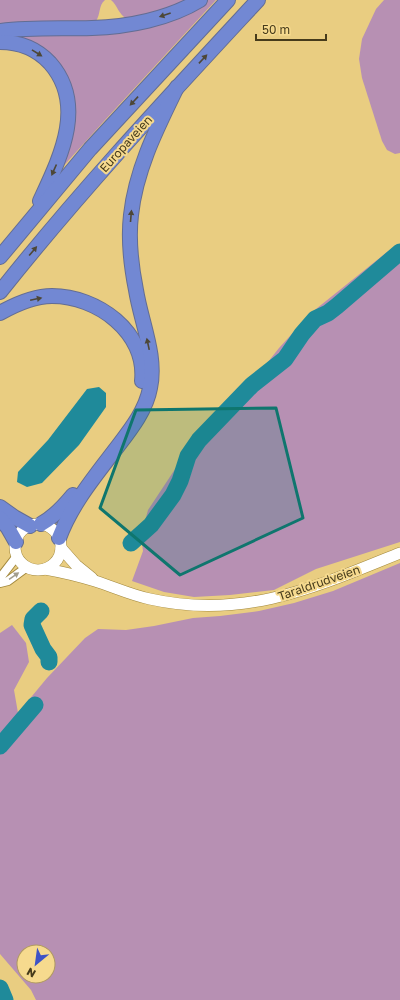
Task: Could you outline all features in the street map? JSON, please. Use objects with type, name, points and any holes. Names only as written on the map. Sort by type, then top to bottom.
[{"type":"highway","points":[[0,31],[35,28],[92,28],[125,25],[163,16],[200,0]]},
{"type":"highway","name":"Europaveien","points":[[0,257],[90,149],[228,0]]},
{"type":"highway","name":"Europaveien","points":[[0,292],[77,199],[177,87],[258,0]]},
{"type":"highway","points":[[0,42],[20,45],[40,54],[47,60],[57,73],[64,86],[66,95],[68,118],[64,142],[57,164],[32,218]]},
{"type":"highway","points":[[60,543],[71,511],[135,422],[147,400],[152,376],[150,352],[132,269],[130,216],[136,187],[145,158],[177,87]]},
{"type":"highway","points":[[0,313],[36,298],[51,296],[81,300],[105,312],[122,326],[140,354],[142,365],[142,385],[134,407],[128,418],[63,506],[49,520],[36,525],[6,512],[0,507]]},
{"type":"highway","points":[[0,518],[8,528],[16,549]]},
{"type":"main road","points":[[36,525],[52,529],[60,543],[60,555],[51,566],[45,569],[33,569],[27,567],[23,564],[16,549],[21,532],[36,525]]},
{"type":"main road","name":"Taraldrudveien","points":[[60,543],[76,565],[95,581]]},
{"type":"main road","name":"Taraldrudveien","points":[[45,569],[95,581],[138,596],[162,601],[206,606],[244,604],[268,600],[314,586],[400,553]]},
{"type":"street","points":[[0,578],[16,549]]},
{"type":"street","points":[[0,583],[8,581],[27,567]]},
{"type":"highlighted area","points":[[276,408],[303,518],[180,575],[100,508],[136,410]]},
{"type":"shaded area","points":[[0,0],[105,0],[101,5],[99,16],[96,21],[0,25]]},
{"type":"shaded area","points":[[111,0],[189,0],[156,13],[127,19],[122,15]]},
{"type":"shaded area","points":[[208,0],[216,0],[59,171],[64,75],[0,35],[76,32],[197,6]]},
{"type":"shaded area","points":[[384,0],[400,0],[400,153],[395,154],[387,150],[382,141],[362,78],[359,59],[362,39],[376,9]]},
{"type":"shaded area","points":[[400,244],[400,542],[316,569],[274,590],[194,597],[164,592],[132,581],[143,551],[141,536],[148,510],[189,448],[220,410],[260,372],[279,348],[311,313],[387,252]]},
{"type":"shaded area","points":[[400,563],[400,1000],[36,1000],[26,984],[56,984],[56,944],[16,944],[16,973],[0,954],[0,633],[12,625],[26,643],[29,662],[14,690],[18,713],[47,678],[85,638],[98,629],[126,630],[193,618],[259,611],[294,603],[333,591]]},
{"type":"shaded area","points":[[0,991],[5,991],[13,1000],[0,1000]]},
{"type":"water","points":[[99,387],[106,393],[106,407],[79,445],[42,483],[27,487],[17,482],[18,472],[48,440],[87,389]]},
{"type":"waterway","points":[[131,543],[151,525],[173,495],[180,481],[188,456],[199,440],[252,385],[285,359],[302,334],[315,319],[328,313],[337,306],[400,252]]},
{"type":"waterway","points":[[41,611],[33,619],[32,625],[43,649],[49,657],[49,662]]},
{"type":"waterway","points":[[0,746],[35,705]]},
{"type":"waterway","points":[[0,988],[5,1000]]}]
